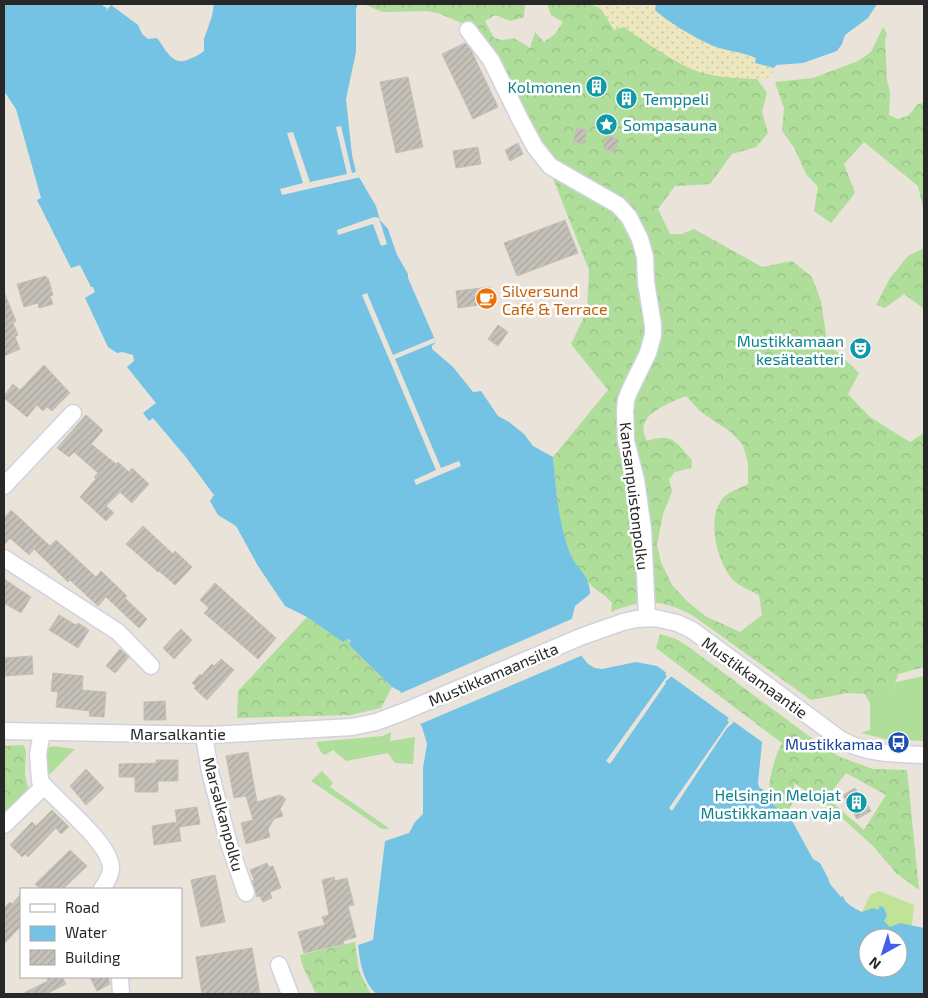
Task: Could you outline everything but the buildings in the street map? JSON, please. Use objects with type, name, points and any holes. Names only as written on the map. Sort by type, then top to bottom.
[{"type":"street","name":"Kansanpuistonpolku","points":[[468,30],[491,60],[535,147],[550,166],[618,205],[629,217],[640,239],[645,257],[646,282],[653,336],[648,353],[626,400],[625,412],[626,441],[636,480],[642,529],[647,618]]},
{"type":"street","points":[[4,486],[73,413]]},
{"type":"street","points":[[4,558],[118,632],[151,666]]},
{"type":"street","name":"Mustikkamaantie","points":[[583,636],[622,622],[647,618],[665,620],[692,630],[840,739],[853,746],[874,752],[924,755]]},
{"type":"street","name":"Mustikkamaansilta","points":[[352,727],[376,722],[403,712],[583,636]]},
{"type":"street","name":"Marsalkantie","points":[[4,731],[204,735],[352,727]]},
{"type":"street","points":[[42,732],[38,754],[38,777],[44,786],[96,838],[107,854],[111,868],[103,888]]},
{"type":"street","name":"Marsalkanpolku","points":[[204,735],[210,772],[229,844],[246,893]]},
{"type":"street","points":[[4,825],[44,786]]},
{"type":"street","points":[[279,965],[290,994]]},
{"type":"street","points":[[120,978],[121,994]]},
{"type":"green space","points":[[363,4],[525,4],[524,17],[511,21],[495,15],[485,21],[494,38],[503,40],[514,38],[530,48],[535,32],[544,42],[555,34],[563,22],[551,15],[547,4],[591,4],[601,9],[614,29],[624,27],[652,46],[728,77],[757,79],[767,93],[762,112],[768,133],[756,147],[732,154],[710,184],[675,186],[658,209],[670,234],[682,234],[694,229],[762,267],[792,261],[812,277],[821,301],[827,342],[859,373],[848,394],[870,417],[910,442],[924,433],[924,667],[898,674],[894,687],[883,695],[848,693],[811,700],[692,615],[681,610],[661,604],[643,603],[611,612],[612,603],[589,583],[571,555],[565,539],[558,507],[553,457],[608,390],[571,344],[587,311],[589,270],[545,158],[473,28],[438,13],[426,11],[383,12]],"holes":[[[686,396],[701,412],[732,433],[743,445],[748,463],[748,484],[724,497],[718,505],[714,528],[719,553],[729,574],[735,582],[759,595],[762,615],[740,632],[705,616],[687,601],[672,585],[661,562],[657,545],[663,514],[672,492],[669,479],[675,472],[691,468],[692,460],[673,441],[663,438],[647,441],[644,424],[654,412]]]},
{"type":"green space","points":[[883,27],[887,34],[885,40],[887,80],[890,92],[889,115],[898,119],[908,116],[918,104],[924,103],[924,212],[918,186],[864,142],[844,164],[855,193],[831,223],[814,211],[818,187],[806,174],[795,149],[782,131],[784,108],[775,82],[813,78],[858,61],[871,52]]},
{"type":"green space","points":[[924,248],[924,309],[904,294],[885,308],[876,305],[890,278],[908,256]]},
{"type":"green space","points":[[307,617],[343,642],[348,639],[351,642],[349,645],[392,687],[381,708],[351,715],[237,718],[238,691]]},
{"type":"green space","points":[[660,634],[676,639],[840,757],[873,769],[907,770],[919,890],[896,873],[873,846],[829,806],[794,783],[794,800],[786,814],[773,805],[769,792],[771,774],[782,743],[656,648]],"holes":[[[846,773],[886,795],[864,830],[827,798]]]},
{"type":"green space","points":[[924,676],[924,741],[885,739],[861,733],[870,730],[870,703],[865,694],[887,692],[894,687],[896,682]]},
{"type":"green space","points":[[391,732],[390,741],[415,737],[413,764],[395,763],[388,753],[346,761],[333,750],[325,755],[321,752],[316,742],[383,736]]},
{"type":"green space","points":[[23,745],[26,750],[25,774],[29,792],[4,817],[4,746]]},
{"type":"green space","points":[[52,746],[75,749],[46,778],[46,755],[48,748]]},
{"type":"green space","points":[[322,771],[333,783],[330,787],[390,829],[382,829],[311,781]]},
{"type":"green space","points":[[879,891],[914,905],[912,925],[908,933],[908,928],[858,928],[858,976],[835,994],[862,912],[870,895]]},
{"type":"green space","points":[[355,942],[359,971],[371,994],[316,994],[303,967],[300,955]]},
{"type":"sand","points":[[591,4],[631,4],[641,9],[647,4],[656,4],[655,10],[660,15],[695,37],[719,48],[756,58],[755,63],[774,68],[771,78],[732,78],[694,70],[667,56],[624,27],[614,30],[601,9]]},
{"type":"water","points":[[4,4],[103,4],[107,8],[106,11],[111,5],[138,25],[142,34],[148,39],[157,38],[169,55],[182,61],[204,51],[204,39],[214,4],[358,4],[356,9],[356,52],[346,99],[352,155],[356,172],[376,206],[380,220],[388,229],[397,255],[408,274],[408,278],[436,342],[432,349],[453,367],[473,392],[481,391],[498,416],[524,434],[533,446],[553,457],[558,506],[563,530],[573,559],[588,581],[590,594],[575,606],[570,626],[580,654],[588,664],[595,668],[602,669],[636,662],[657,666],[762,742],[759,787],[768,793],[773,805],[790,817],[813,859],[820,863],[830,884],[841,897],[843,896],[848,904],[862,912],[873,908],[878,910],[880,906],[884,908],[887,916],[884,921],[890,927],[900,923],[924,928],[924,994],[376,994],[365,978],[358,945],[373,940],[385,841],[409,833],[415,822],[423,814],[423,768],[427,744],[422,727],[400,691],[392,687],[349,645],[351,641],[348,639],[343,642],[307,617],[285,606],[258,566],[236,526],[218,515],[210,501],[214,495],[153,418],[149,421],[143,413],[156,403],[127,367],[134,361],[133,355],[122,352],[117,353],[108,347],[85,298],[95,292],[93,287],[91,287],[80,265],[71,268],[37,200],[41,198],[16,109],[4,91]]},
{"type":"water","points":[[656,4],[877,4],[868,18],[845,35],[837,51],[803,63],[776,65],[774,68],[755,63],[756,58],[719,48],[695,37],[660,15],[655,10]]},
{"type":"pier","points":[[341,126],[352,173],[358,171],[361,177],[282,195],[280,189],[303,183],[287,133],[293,132],[310,182],[347,174],[336,127]]},
{"type":"pier","points":[[374,217],[379,218],[387,244],[381,246],[373,224],[338,235],[337,230]]},
{"type":"pier","points":[[367,293],[393,355],[434,338],[436,342],[395,359],[441,468],[459,461],[461,466],[416,485],[414,480],[436,470],[362,295]]},
{"type":"pier","points":[[574,618],[573,626],[583,655],[418,725],[399,694]]},
{"type":"pier","points":[[667,672],[672,676],[665,682],[610,764],[606,761],[667,676],[665,674]]},
{"type":"pier","points":[[729,718],[734,722],[727,728],[672,811],[669,808],[729,722],[727,720]]},
{"type":"place","name":"Kolmonen","points":[[597,86]]},
{"type":"place","name":"Temppeli","points":[[627,98]]},
{"type":"place","name":"Sompasauna","points":[[607,124]]},
{"type":"place","name":"Silversund Café & Terrace","points":[[486,299]]},
{"type":"place","name":"Mustikkamaan kesäteatteri","points":[[860,349]]},
{"type":"place","name":"Mustikkamaa","points":[[899,743]]},
{"type":"place","name":"Helsingin Melojat Mustikkamaan vaja","points":[[857,803]]}]
